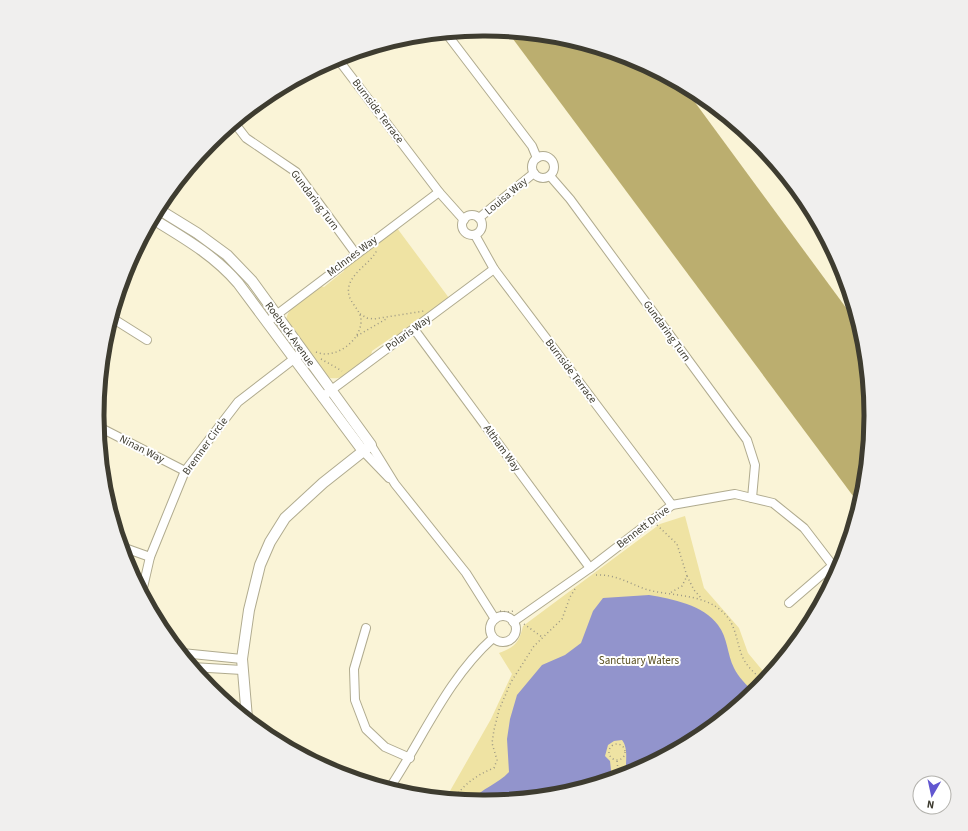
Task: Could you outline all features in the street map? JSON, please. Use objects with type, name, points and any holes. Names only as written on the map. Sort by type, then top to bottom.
[{"type":"street","points":[[450,38],[532,146],[537,158]]},
{"type":"street","name":"Burnside Terrace","points":[[342,64],[439,192],[464,220],[463,230],[468,234],[475,235],[494,269],[672,505]]},
{"type":"street","name":"Gundaring Turn","points":[[238,127],[246,138],[296,172],[356,254]]},
{"type":"street","points":[[544,156],[552,160],[554,167],[550,176],[543,178],[534,173],[532,165],[537,158],[544,156]]},
{"type":"street","name":"Louisa Way","points":[[479,218],[534,173]]},
{"type":"street","name":"Gundaring Turn","points":[[550,176],[570,199],[747,440],[755,465],[752,498]]},
{"type":"street","name":"McInnes Way","points":[[267,322],[439,192]]},
{"type":"street","name":"Roebuck Avenue","points":[[163,213],[197,233],[220,250],[252,281],[276,315],[307,351],[331,390],[371,445],[395,484]]},
{"type":"street","points":[[464,220],[473,216],[479,218],[482,228],[475,235]]},
{"type":"street","name":"Roebuck Avenue","points":[[158,222],[199,247],[224,267],[238,283],[363,451],[395,484],[466,573],[495,619]]},
{"type":"street","points":[[213,258],[220,250]]},
{"type":"street","name":"Polaris Way","points":[[322,397],[494,269]]},
{"type":"street","points":[[116,321],[147,340]]},
{"type":"street","name":"Altham Way","points":[[414,329],[590,568]]},
{"type":"street","name":"Bremner Circle","points":[[144,583],[150,557],[185,471],[238,402],[294,359],[307,351]]},
{"type":"street","name":"Ninan Way","points":[[105,430],[185,471]]},
{"type":"street","points":[[246,711],[242,659],[249,610],[260,565],[270,542],[285,518],[322,483],[371,445]]},
{"type":"street","name":"Bennett Drive","points":[[516,620],[590,568],[672,505],[736,494],[772,503],[804,528],[833,565]]},
{"type":"street","points":[[129,550],[150,557]]},
{"type":"street","points":[[789,603],[829,572]]},
{"type":"street","points":[[504,616],[516,620],[516,628],[512,638],[504,642],[493,638],[490,630],[495,619],[504,616]]},
{"type":"street","points":[[366,628],[354,669],[355,700],[366,729],[385,747],[410,758]]},
{"type":"street","points":[[393,784],[410,758],[451,685],[478,651],[493,638]]},
{"type":"street","points":[[189,654],[242,659]]},
{"type":"street","points":[[200,668],[242,670]]},
{"type":"path","points":[[374,240],[378,248],[375,254],[352,278],[348,294],[350,301],[360,314],[367,318],[388,318],[419,311],[424,311],[431,316]]},
{"type":"path","points":[[355,338],[359,331],[361,322],[360,314]]},
{"type":"path","points":[[307,351],[319,354],[335,353],[345,348],[355,338],[388,318]]},
{"type":"path","points":[[653,519],[677,544],[687,576],[694,590],[703,600]]},
{"type":"path","points":[[592,576],[605,574],[646,589],[703,600],[717,607],[729,619],[738,637],[741,653],[748,668],[759,677]]},
{"type":"path","points":[[669,594],[682,586],[687,576]]},
{"type":"path","points":[[457,794],[476,775],[494,768],[497,760],[492,743],[499,710],[511,682],[534,646],[562,619],[570,597],[578,586]]},
{"type":"path","points":[[516,620],[542,637]]},
{"type":"path","points":[[618,744],[624,747],[625,754],[622,759],[618,760],[609,758],[608,751],[611,745],[618,744]]},
{"type":"path","points":[[618,760],[618,770]]},
{"type":"green space","points":[[397,228],[449,298],[396,337],[392,337],[372,351],[371,356],[349,373],[337,378],[325,376],[286,321],[290,310],[299,300],[320,286],[324,287],[344,271],[344,268]]},
{"type":"green space","name":"Sanctuary Waters","points":[[685,516],[704,588],[739,628],[748,653],[764,672],[734,701],[695,731],[652,756],[606,775],[558,788],[534,792],[484,795],[449,793],[491,719],[512,674],[499,653],[516,643],[523,626],[660,524]]},
{"type":"shaded area","points":[[512,37],[558,43],[606,56],[652,75],[692,98],[849,312],[860,366],[864,416],[863,440],[854,498]]},
{"type":"water","name":"Sanctuary Waters","points":[[649,595],[687,604],[705,612],[718,625],[724,635],[732,663],[740,678],[749,687],[715,717],[695,731],[652,756],[629,766],[626,767],[626,752],[622,740],[614,741],[608,745],[605,756],[610,761],[611,773],[558,788],[534,792],[478,795],[509,772],[507,739],[510,719],[517,695],[542,665],[565,655],[581,643],[593,611],[603,598]]}]
